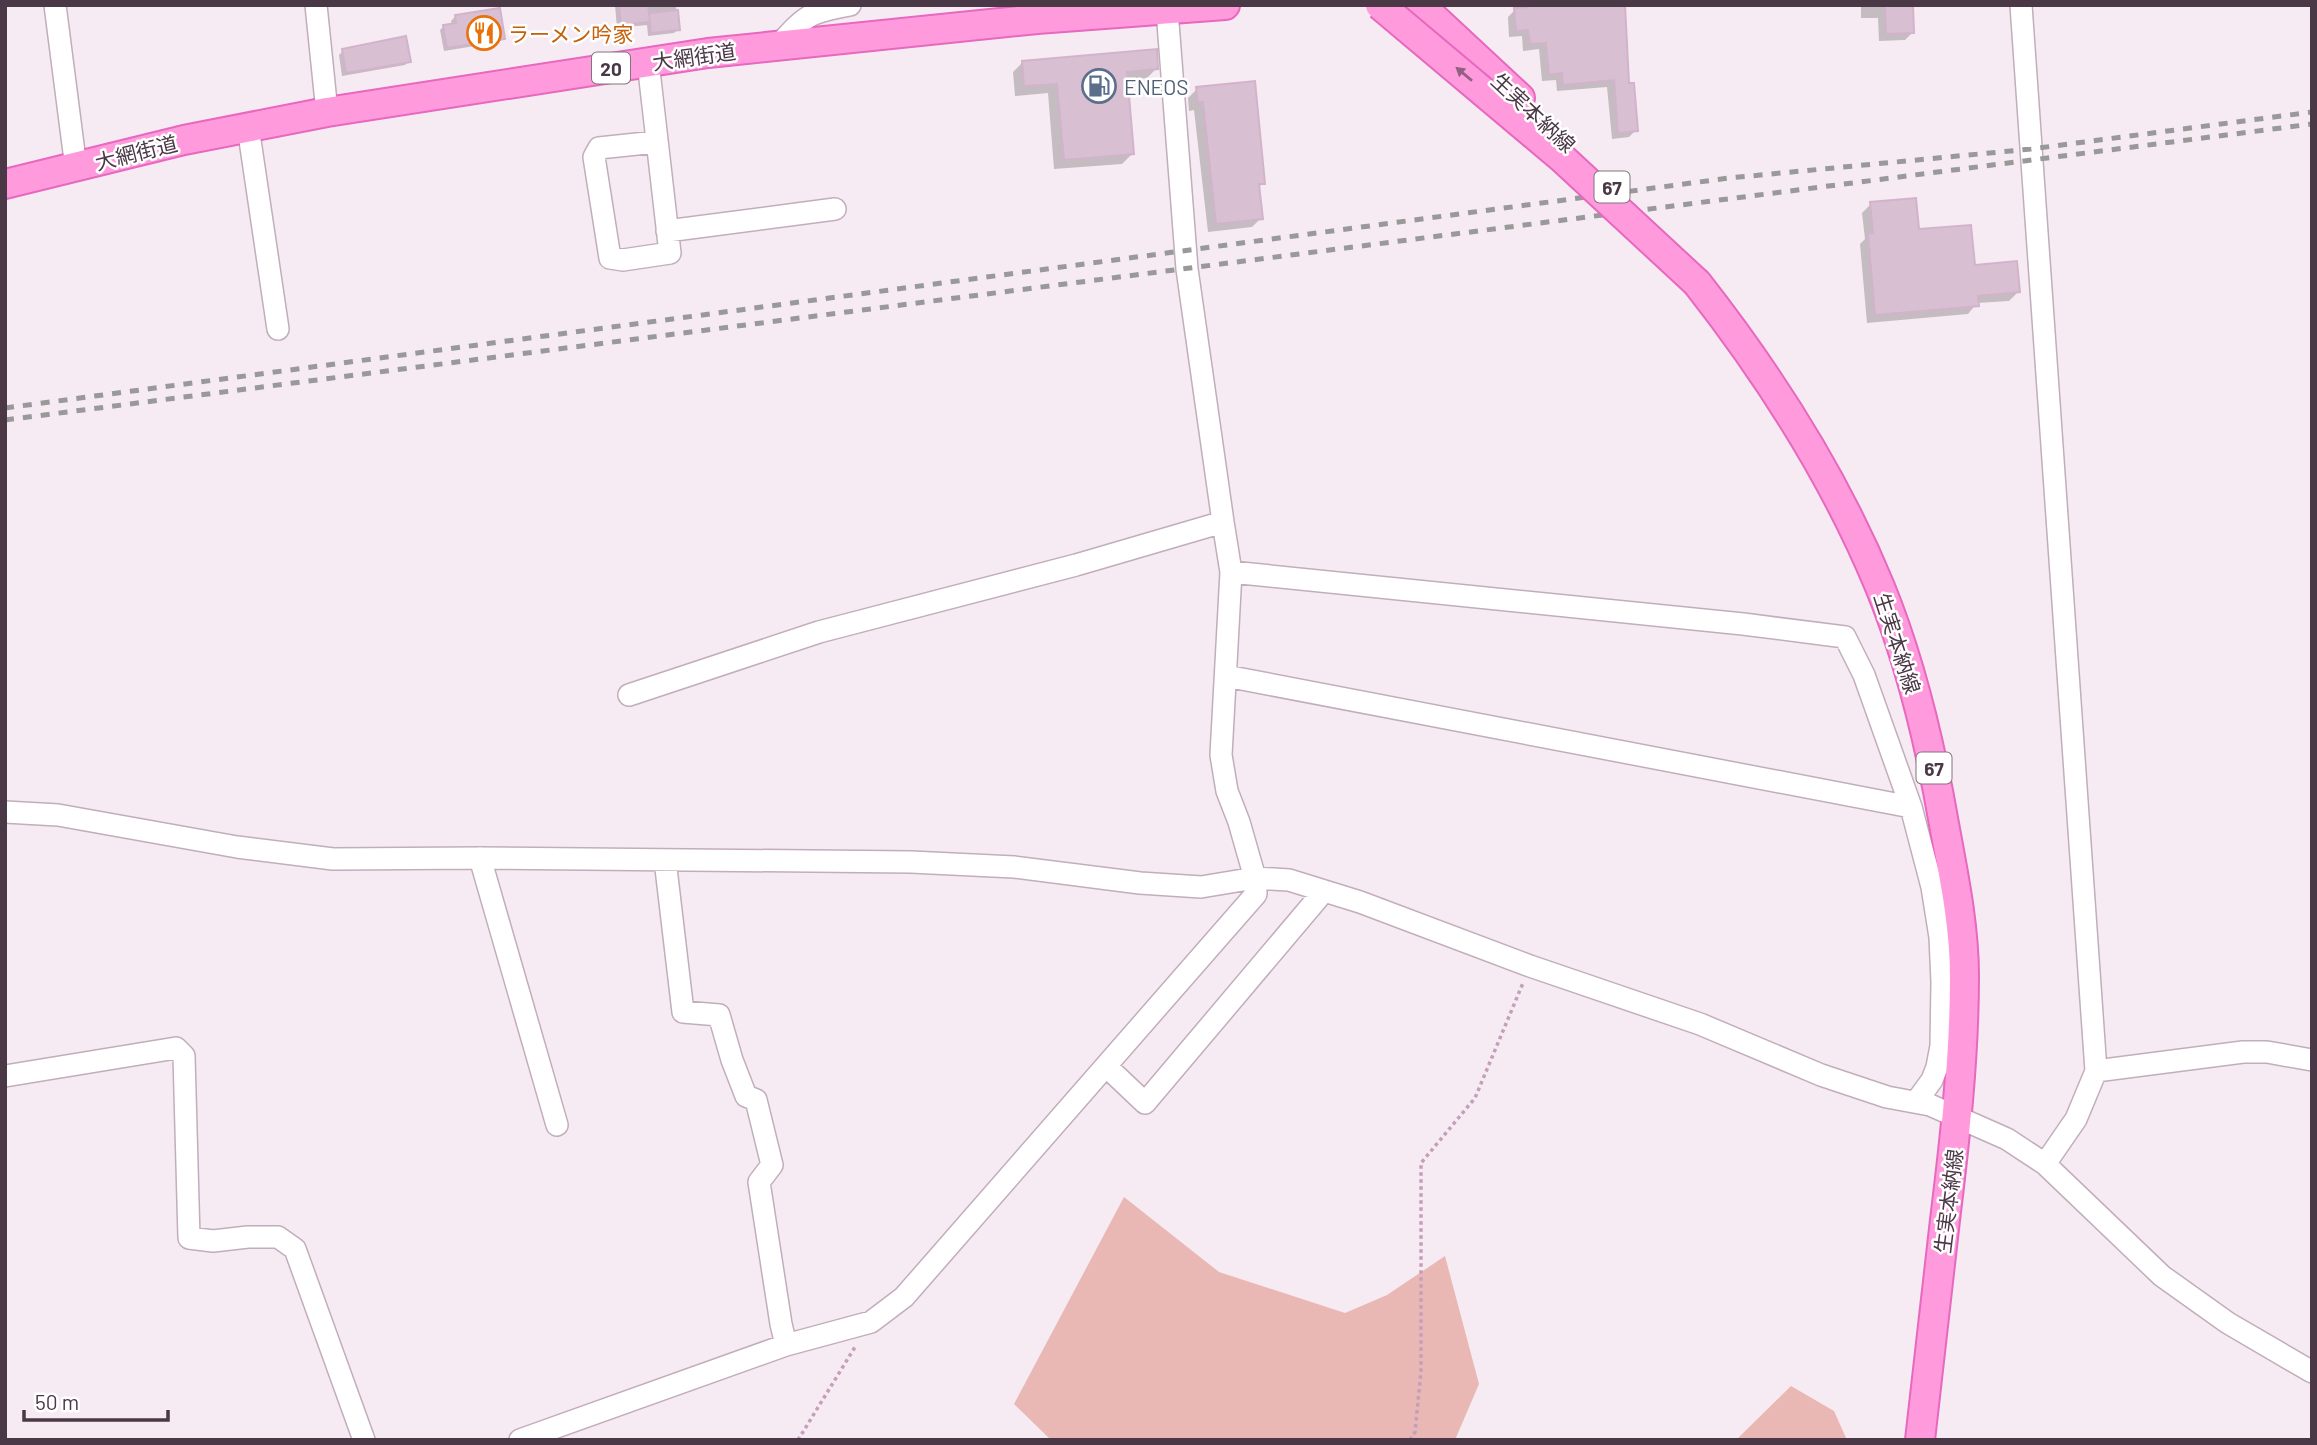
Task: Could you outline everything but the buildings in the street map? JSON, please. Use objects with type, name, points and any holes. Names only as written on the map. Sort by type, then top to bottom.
[{"type":"main road","name":"大網街道","points":[[5,184],[184,140],[327,112],[708,53],[778,46],[1034,10],[1167,9],[1225,5]]},
{"type":"main road","points":[[1380,5],[1562,158],[1697,283]]},
{"type":"main road","name":"生実本納線","points":[[1420,5],[1608,182],[1697,283],[1735,332],[1807,444],[1848,517],[1881,589],[1912,681],[1933,759],[1952,867],[1964,974],[1958,1116],[1920,1440]]},
{"type":"main road","points":[[1444,5],[1520,98]]},
{"type":"street","points":[[55,5],[76,167]]},
{"type":"street","points":[[316,5],[327,112]]},
{"type":"street","points":[[778,46],[800,22],[818,10],[850,5]]},
{"type":"street","points":[[2021,5],[2096,1071],[2076,1119],[2045,1164]]},
{"type":"street","points":[[520,1440],[786,1345],[871,1322],[904,1297],[1256,894],[1255,878],[1240,822],[1227,791],[1221,755],[1231,572],[1187,269],[1167,9]]},
{"type":"street","points":[[648,62],[670,253],[623,260],[610,258],[594,157],[599,148],[656,142]]},
{"type":"street","points":[[248,127],[278,329]]},
{"type":"street","points":[[667,231],[835,209]]},
{"type":"street","points":[[629,695],[819,632],[1076,565],[1223,522]]},
{"type":"street","points":[[1231,572],[1743,624],[1844,637],[1864,675],[1911,807],[1932,887],[1940,936],[1941,1046],[1932,1080],[1916,1102]]},
{"type":"street","points":[[1226,676],[1911,807]]},
{"type":"street","points":[[5,812],[58,815],[237,847],[333,859],[911,862],[1014,867],[1140,883],[1201,887],[1255,878],[1289,880],[1360,902],[1531,966],[1700,1024],[1821,1075],[1887,1097],[1930,1105],[2007,1139],[2045,1164],[2162,1276],[2228,1323],[2312,1372]]},
{"type":"street","points":[[480,858],[557,1125]]},
{"type":"street","points":[[665,860],[683,1012],[719,1015],[746,1096],[756,1100],[772,1165],[759,1181],[786,1345]]},
{"type":"street","points":[[1106,1066],[1145,1103],[1324,891]]},
{"type":"street","points":[[5,1076],[176,1048],[184,1056],[188,1238],[213,1241],[278,1237],[295,1249],[364,1440]]},
{"type":"street","points":[[2096,1071],[2243,1052],[2267,1052],[2312,1060]]},
{"type":"path","points":[[1410,1440],[1415,1432],[1421,1371],[1421,1163],[1475,1098],[1531,966]]},
{"type":"path","points":[[798,1440],[871,1322]]},
{"type":"shaded area","points":[[1124,1197],[1219,1272],[1345,1313],[1387,1295],[1445,1256],[1479,1384],[1455,1440],[1051,1440],[1014,1404]]},
{"type":"shaded area","points":[[1791,1386],[1834,1411],[1847,1440],[1736,1440]]},
{"type":"railway","points":[[5,408],[1729,178],[2031,149],[2312,112]]},
{"type":"railway","points":[[5,420],[2312,124]]},
{"type":"place","name":"ラーメン吟家","points":[[484,33]]},
{"type":"place","name":"ENEOS","points":[[1099,86]]}]
